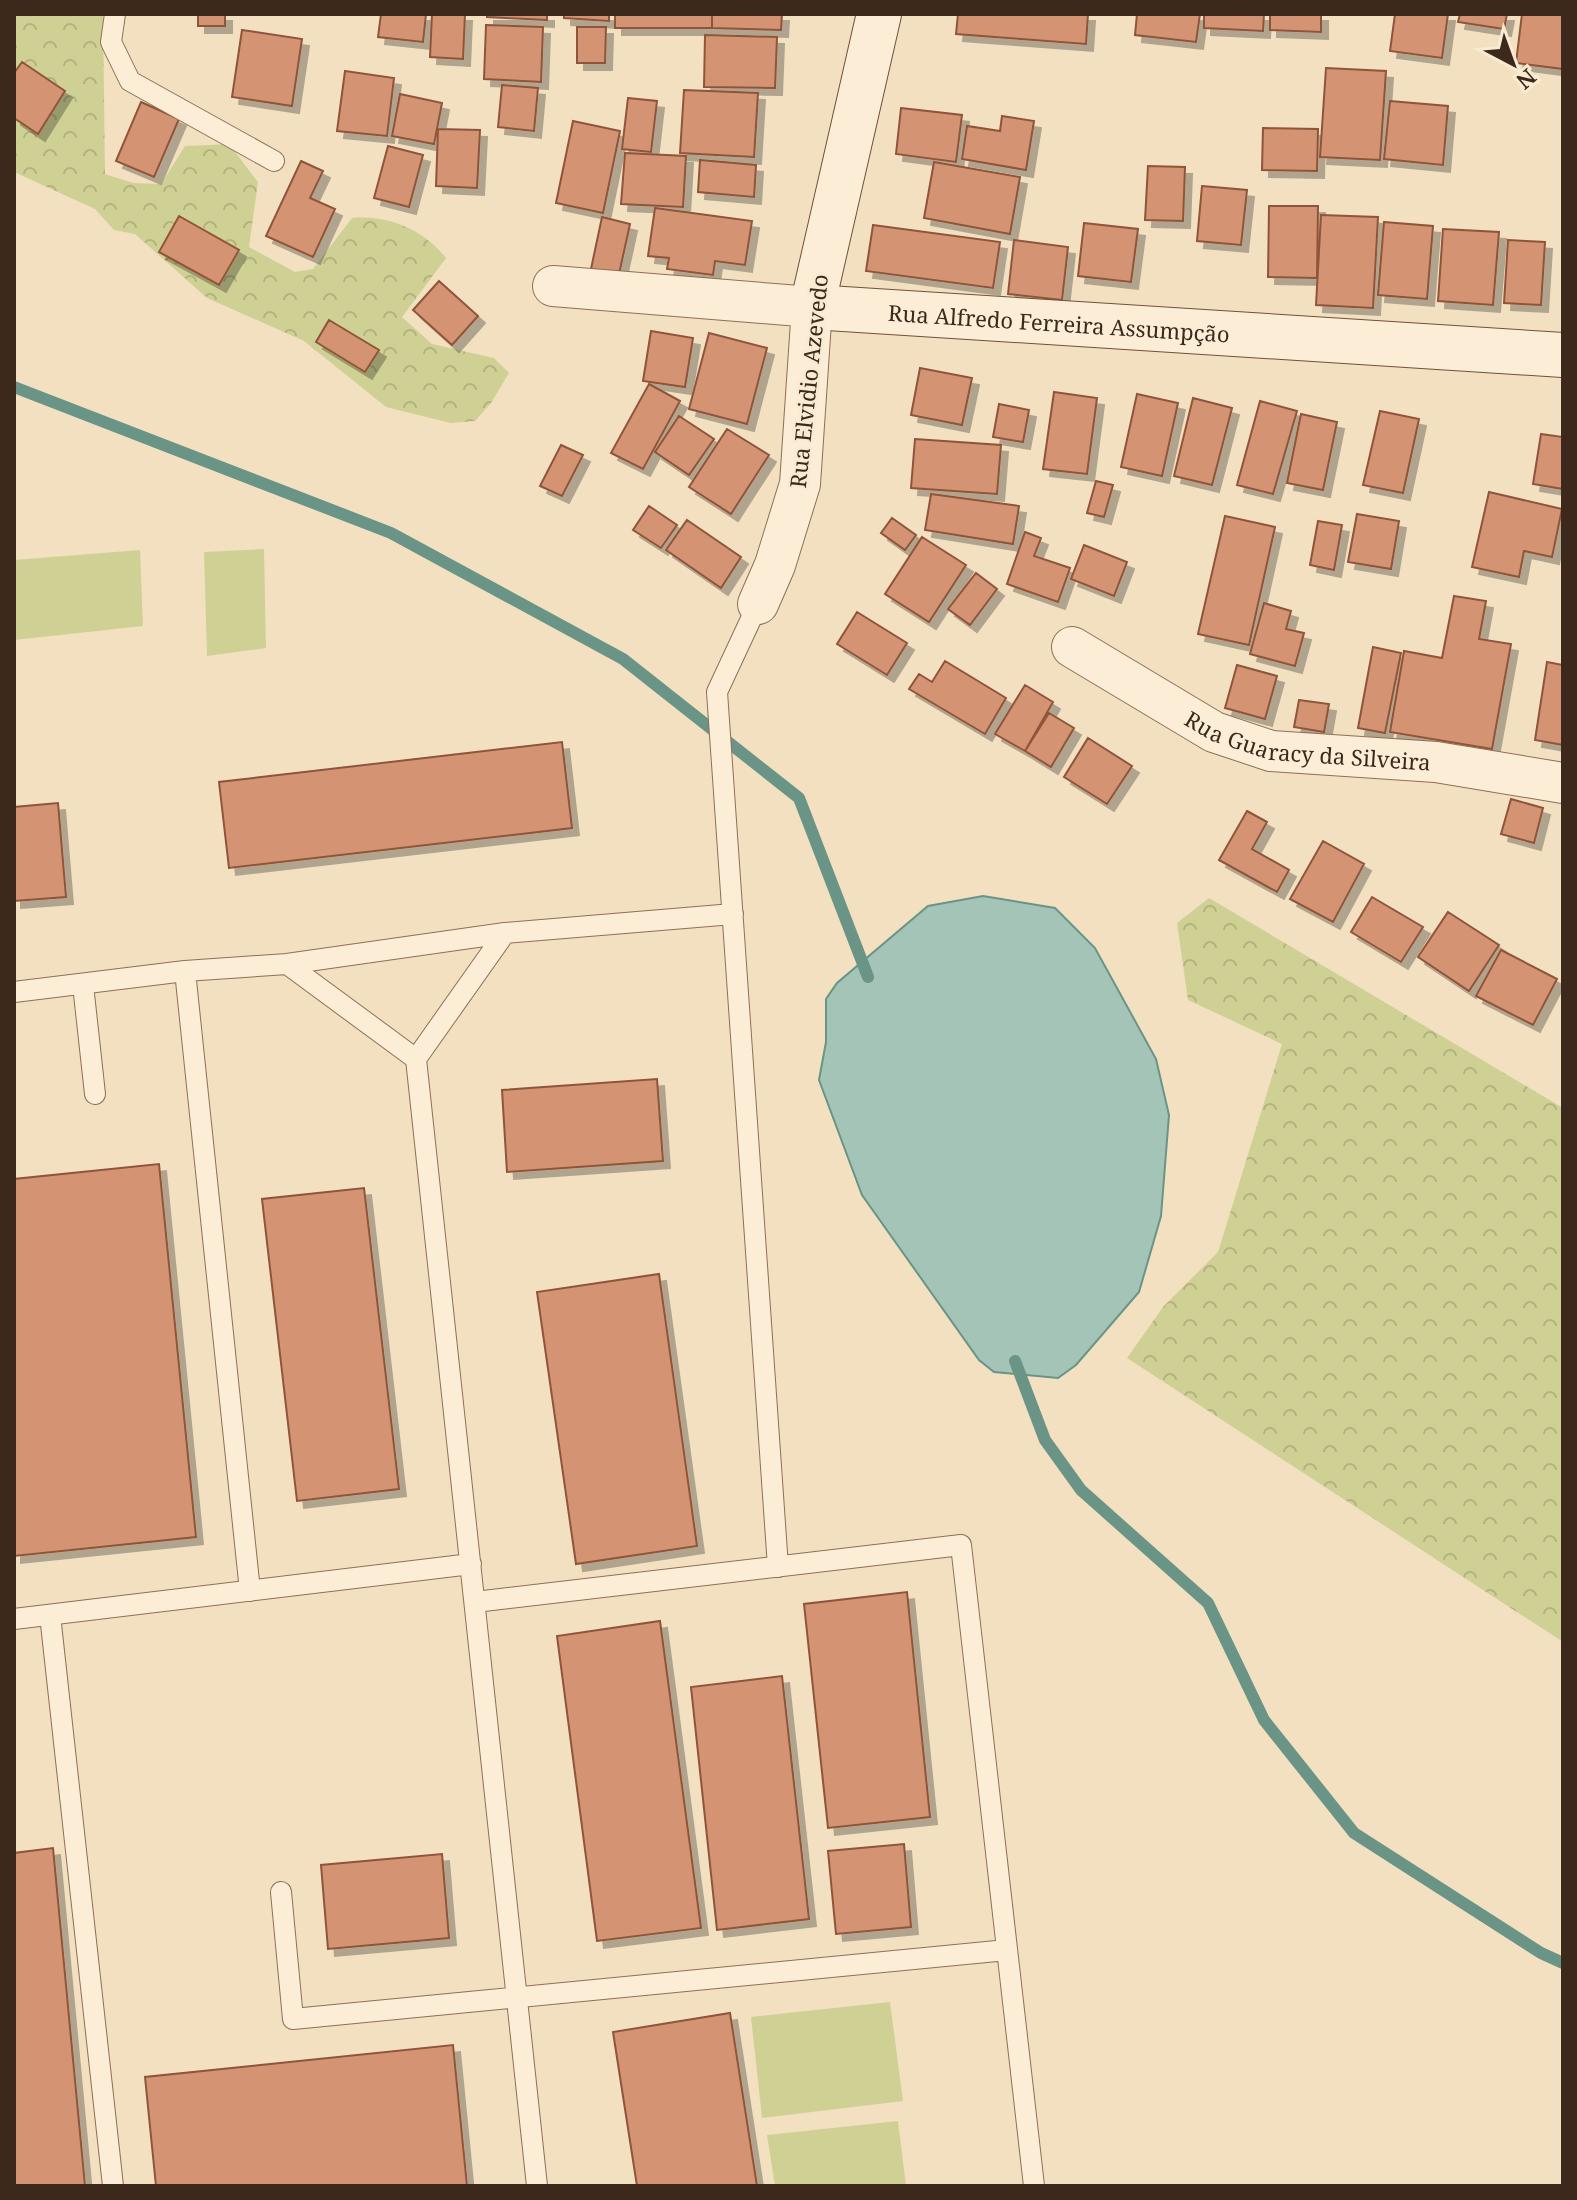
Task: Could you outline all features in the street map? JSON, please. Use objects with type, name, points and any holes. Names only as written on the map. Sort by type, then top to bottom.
[{"type":"street","name":"Rua Elvidio Azevedo","points":[[758,604],[775,565],[800,484],[812,307],[879,14]]},
{"type":"street","name":"Rua Alfredo Ferreira Assumpção","points":[[553,286],[812,307],[1563,355]]},
{"type":"street","name":"Rua Guaracy da Silveira","points":[[1072,647],[1214,732],[1271,751],[1436,762],[1563,783]]},
{"type":"lane","points":[[115,14],[111,42],[130,81],[274,161]]},
{"type":"lane","points":[[758,604],[717,692],[778,1567]]},
{"type":"lane","points":[[14,992],[185,971],[287,964],[505,933],[733,914]]},
{"type":"lane","points":[[505,933],[416,1059],[537,2186]]},
{"type":"lane","points":[[287,964],[416,1059]]},
{"type":"lane","points":[[185,971],[250,1591]]},
{"type":"lane","points":[[83,985],[95,1094]]},
{"type":"lane","points":[[475,1602],[961,1545],[1034,2186]]},
{"type":"lane","points":[[14,1619],[471,1564]]},
{"type":"lane","points":[[50,1615],[113,2186]]},
{"type":"lane","points":[[281,1892],[293,2019],[1007,1950]]},
{"type":"green space","points":[[14,14],[103,14],[105,174],[133,183],[161,184],[185,146],[229,144],[258,182],[249,247],[295,272],[313,269],[352,218],[391,222],[427,239],[446,258],[402,317],[432,344],[494,358],[509,373],[491,403],[475,421],[451,423],[386,407],[304,341],[207,298],[135,234],[114,230],[95,209],[14,172]]},
{"type":"green space","points":[[264,549],[266,648],[207,656],[204,552]]},
{"type":"green space","points":[[140,550],[143,626],[14,640],[14,560]]},
{"type":"green space","points":[[1209,898],[1563,1108],[1563,1642],[1127,1358],[1163,1307],[1218,1252],[1282,1044],[1188,1000],[1177,923]]},
{"type":"green space","points":[[890,2002],[903,2101],[762,2118],[751,2017]]},
{"type":"green space","points":[[898,2121],[906,2186],[775,2186],[767,2135]]},
{"type":"shaded area","points":[[983,896],[1055,908],[1095,948],[1156,1059],[1169,1115],[1161,1216],[1139,1292],[1076,1365],[1058,1378],[994,1372],[979,1360],[862,1195],[819,1080],[826,1042],[826,999],[837,983],[928,906]]},
{"type":"building","points":[[198,14],[225,14],[225,26],[198,26]]},
{"type":"building","points":[[381,14],[426,14],[423,42],[378,37]]},
{"type":"building","points":[[432,14],[465,14],[463,59],[430,57]]},
{"type":"building","points":[[487,14],[547,14],[547,20],[487,17]]},
{"type":"building","points":[[564,14],[609,14],[609,21],[564,18]]},
{"type":"building","points":[[615,14],[712,14],[712,28],[615,28]]},
{"type":"building","points":[[712,14],[782,14],[781,30],[712,28]]},
{"type":"building","points":[[958,14],[1088,14],[1086,44],[956,34]]},
{"type":"building","points":[[1137,14],[1200,14],[1196,42],[1135,35]]},
{"type":"building","points":[[1204,14],[1264,14],[1263,31],[1204,28]]},
{"type":"building","points":[[1270,14],[1321,14],[1321,32],[1270,30]]},
{"type":"building","points":[[1395,14],[1448,14],[1442,58],[1390,51]]},
{"type":"building","points":[[1460,14],[1507,14],[1504,29],[1458,22]]},
{"type":"building","points":[[1522,14],[1563,14],[1563,69],[1516,63]]},
{"type":"building","points":[[486,25],[543,27],[541,82],[484,79]]},
{"type":"building","points":[[577,27],[606,27],[605,63],[577,63]]},
{"type":"building","points":[[242,30],[302,39],[292,106],[232,97]]},
{"type":"building","points":[[705,35],[777,37],[775,88],[704,87]]},
{"type":"building","points":[[22,62],[65,91],[38,134],[14,118],[14,73]]},
{"type":"building","points":[[1326,68],[1386,71],[1380,160],[1320,157]]},
{"type":"building","points":[[345,71],[394,78],[387,136],[337,131]]},
{"type":"building","points":[[502,85],[538,88],[534,131],[498,127]]},
{"type":"building","points":[[684,90],[758,93],[754,157],[680,153]]},
{"type":"building","points":[[400,94],[442,103],[434,144],[392,136]]},
{"type":"building","points":[[628,98],[657,101],[651,152],[622,149]]},
{"type":"building","points":[[1390,101],[1448,106],[1443,165],[1384,159]]},
{"type":"building","points":[[141,102],[179,119],[154,177],[116,161]]},
{"type":"building","points":[[901,108],[962,115],[956,162],[896,154]]},
{"type":"building","points":[[1002,116],[1034,121],[1026,170],[962,159],[967,126],[1000,131]]},
{"type":"building","points":[[573,121],[620,131],[603,213],[556,203]]},
{"type":"building","points":[[1263,128],[1318,129],[1317,171],[1262,170]]},
{"type":"building","points":[[438,129],[480,130],[477,188],[436,186]]},
{"type":"building","points":[[388,146],[423,155],[409,207],[374,198]]},
{"type":"building","points":[[625,153],[686,156],[683,207],[621,204]]},
{"type":"building","points":[[700,160],[756,165],[754,197],[698,192]]},
{"type":"building","points":[[301,161],[323,171],[310,198],[335,209],[313,257],[266,236]]},
{"type":"building","points":[[934,162],[1020,177],[1010,234],[924,218]]},
{"type":"building","points":[[1148,166],[1185,167],[1183,221],[1145,220]]},
{"type":"building","points":[[1202,186],[1247,190],[1241,245],[1197,241]]},
{"type":"building","points":[[1269,206],[1318,206],[1317,278],[1268,277]]},
{"type":"building","points":[[655,208],[752,221],[745,265],[715,261],[713,275],[667,269],[669,258],[648,256]]},
{"type":"building","points":[[1321,215],[1378,217],[1373,308],[1316,305]]},
{"type":"building","points":[[179,216],[239,250],[219,285],[159,252]]},
{"type":"building","points":[[602,217],[630,224],[619,274],[591,269]]},
{"type":"building","points":[[1384,222],[1433,226],[1427,299],[1378,295]]},
{"type":"building","points":[[1084,223],[1138,229],[1131,282],[1078,276]]},
{"type":"building","points":[[873,225],[1000,242],[993,288],[866,271]]},
{"type":"building","points":[[1443,229],[1499,232],[1493,305],[1438,301]]},
{"type":"building","points":[[1014,240],[1068,247],[1062,300],[1008,294]]},
{"type":"building","points":[[1508,240],[1545,242],[1541,305],[1504,303]]},
{"type":"building","points":[[439,281],[478,316],[452,345],[413,310]]},
{"type":"building","points":[[329,320],[379,350],[365,372],[316,342]]},
{"type":"building","points":[[651,331],[693,338],[685,387],[643,381]]},
{"type":"building","points":[[709,333],[767,348],[747,424],[689,409]]},
{"type":"building","points":[[920,368],[972,378],[962,425],[911,415]]},
{"type":"building","points":[[649,384],[680,401],[643,469],[611,453]]},
{"type":"building","points":[[1054,392],[1097,398],[1087,474],[1043,469]]},
{"type":"building","points":[[1137,394],[1178,403],[1162,476],[1121,467]]},
{"type":"building","points":[[1193,398],[1232,408],[1212,485],[1174,476]]},
{"type":"building","points":[[1260,401],[1297,411],[1273,494],[1237,485]]},
{"type":"building","points":[[999,404],[1029,410],[1023,442],[993,437]]},
{"type":"building","points":[[1380,411],[1419,419],[1403,493],[1363,485]]},
{"type":"building","points":[[1301,414],[1337,422],[1323,490],[1287,483]]},
{"type":"building","points":[[679,416],[714,439],[689,475],[655,452]]},
{"type":"building","points":[[727,429],[769,455],[731,514],[689,487]]},
{"type":"building","points":[[1541,434],[1563,437],[1563,489],[1533,484]]},
{"type":"building","points":[[915,439],[1001,445],[997,494],[911,488]]},
{"type":"building","points":[[561,445],[583,455],[562,496],[540,486]]},
{"type":"building","points":[[1096,481],[1113,485],[1104,517],[1087,513]]},
{"type":"building","points":[[1489,492],[1562,509],[1552,557],[1524,551],[1519,577],[1472,567]]},
{"type":"building","points":[[931,494],[1019,506],[1013,544],[925,530]]},
{"type":"building","points":[[649,506],[677,525],[661,548],[633,530]]},
{"type":"building","points":[[1357,514],[1399,521],[1391,569],[1348,562]]},
{"type":"building","points":[[1225,516],[1275,527],[1249,645],[1198,634]]},
{"type":"building","points":[[892,518],[916,535],[905,550],[881,533]]},
{"type":"building","points":[[687,520],[741,557],[721,588],[666,550]]},
{"type":"building","points":[[1318,521],[1342,525],[1334,570],[1310,565]]},
{"type":"building","points":[[1025,532],[1041,538],[1034,556],[1070,568],[1058,602],[1007,584]]},
{"type":"building","points":[[922,537],[966,565],[929,622],[885,594]]},
{"type":"building","points":[[1084,545],[1127,562],[1114,596],[1071,579]]},
{"type":"building","points":[[976,573],[997,589],[970,625],[948,609]]},
{"type":"building","points":[[1454,596],[1486,601],[1479,639],[1511,644],[1492,749],[1390,732],[1404,651],[1442,658]]},
{"type":"building","points":[[1264,603],[1291,611],[1286,629],[1304,633],[1295,666],[1250,654]]},
{"type":"building","points":[[857,612],[907,643],[887,675],[837,644]]},
{"type":"building","points":[[1373,647],[1401,653],[1385,733],[1358,728]]},
{"type":"building","points":[[945,661],[1006,698],[985,734],[909,689],[919,674],[932,682]]},
{"type":"building","points":[[1547,662],[1563,665],[1563,745],[1535,740]]},
{"type":"building","points":[[1237,665],[1277,676],[1265,719],[1225,708]]},
{"type":"building","points":[[1025,685],[1053,702],[1025,751],[995,734]]},
{"type":"building","points":[[1299,700],[1329,704],[1324,732],[1294,727]]},
{"type":"building","points":[[1049,713],[1074,728],[1051,767],[1025,751]]},
{"type":"building","points":[[1088,738],[1132,766],[1107,804],[1064,777]]},
{"type":"building","points":[[562,742],[572,828],[229,868],[219,782]]},
{"type":"building","points":[[1511,799],[1543,808],[1534,843],[1501,834]]},
{"type":"building","points":[[58,803],[66,897],[14,901],[14,807]]},
{"type":"building","points":[[1247,811],[1267,822],[1252,849],[1289,870],[1277,892],[1219,860]]},
{"type":"building","points":[[1323,841],[1364,864],[1333,922],[1290,899]]},
{"type":"building","points":[[1372,897],[1423,927],[1401,962],[1351,932]]},
{"type":"building","points":[[1448,912],[1499,945],[1469,991],[1418,957]]},
{"type":"building","points":[[1501,950],[1557,979],[1533,1025],[1476,996]]},
{"type":"building","points":[[657,1079],[663,1161],[507,1172],[502,1090]]},
{"type":"building","points":[[159,1164],[196,1537],[14,1556],[14,1179]]},
{"type":"building","points":[[364,1188],[399,1489],[297,1501],[262,1199]]},
{"type":"building","points":[[659,1274],[697,1546],[576,1564],[537,1292]]},
{"type":"building","points":[[907,1592],[930,1817],[828,1828],[804,1604]]},
{"type":"building","points":[[660,1621],[701,1928],[597,1941],[557,1636]]},
{"type":"building","points":[[782,1676],[809,1919],[717,1930],[691,1687]]},
{"type":"building","points":[[904,1844],[911,1927],[836,1934],[828,1851]]},
{"type":"building","points":[[53,1848],[85,2186],[14,2186],[14,1853]]},
{"type":"building","points":[[442,1854],[449,1938],[328,1949],[321,1865]]},
{"type":"building","points":[[730,2013],[757,2186],[637,2186],[613,2032]]},
{"type":"building","points":[[453,2045],[467,2186],[156,2186],[145,2077]]},
{"type":"waterway","points":[[14,387],[391,533],[623,659],[799,798],[868,977]]},
{"type":"waterway","points":[[1015,1361],[1045,1440],[1081,1490],[1208,1603],[1264,1720],[1354,1833],[1541,1953],[1563,1963]]}]
